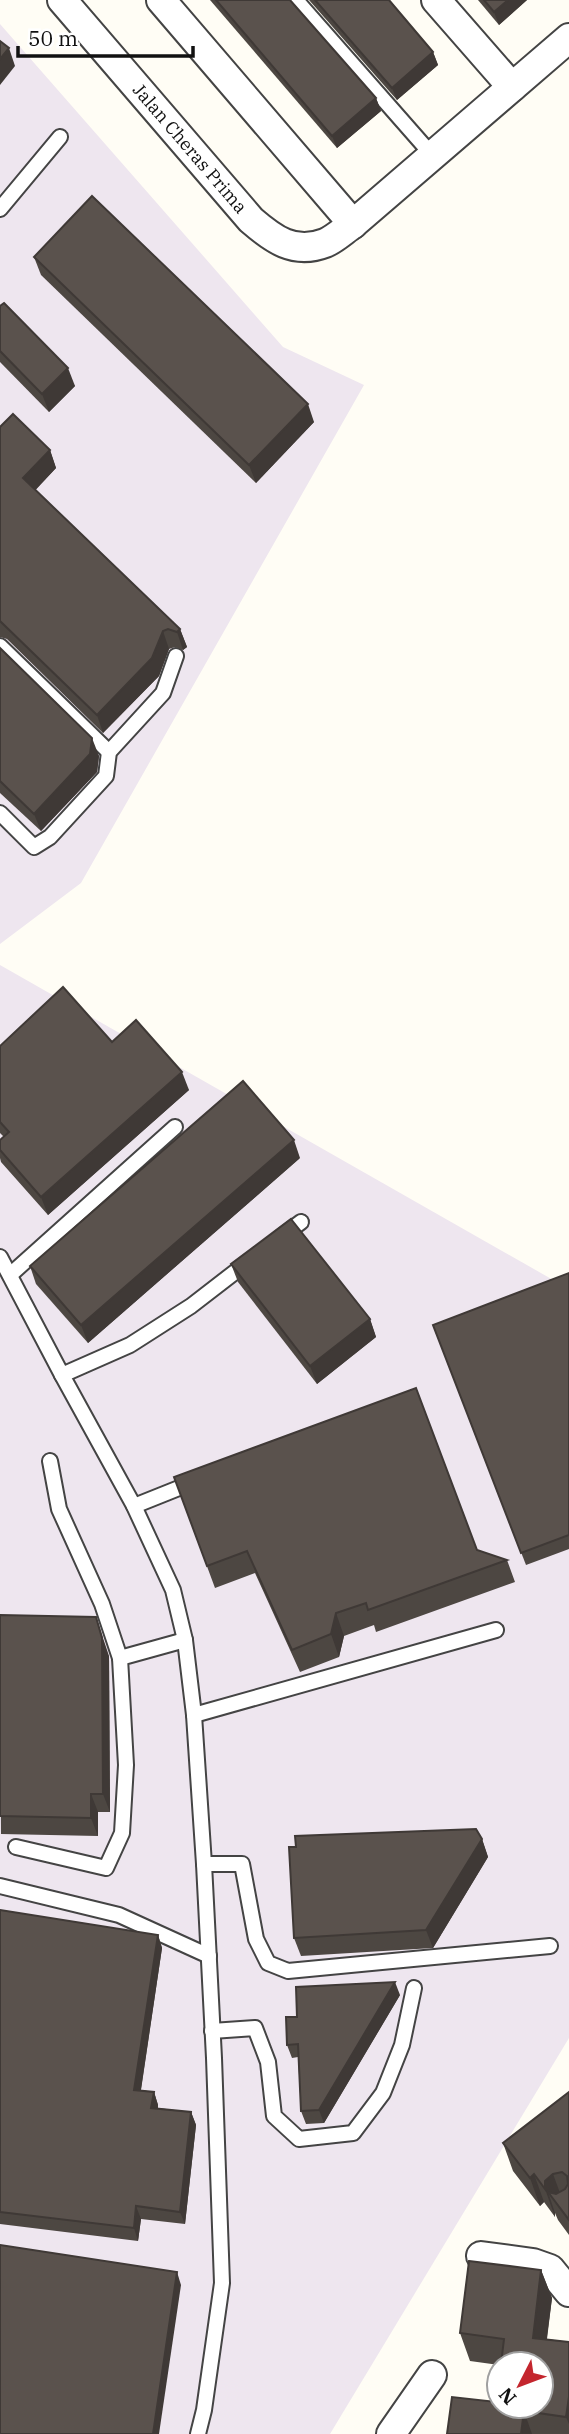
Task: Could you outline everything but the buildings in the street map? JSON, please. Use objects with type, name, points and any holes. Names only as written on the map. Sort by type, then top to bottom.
[{"type":"street","name":"Jalan Cheras Prima","points":[[62,0],[251,220],[274,240],[302,247],[326,243],[353,224]]},
{"type":"street","points":[[161,0],[353,224],[569,38]]},
{"type":"street","points":[[436,0],[512,87]]},
{"type":"street","points":[[481,2256],[533,2263],[550,2269],[569,2292]]},
{"type":"street","points":[[391,2434],[432,2375]]},
{"type":"lane","points":[[296,0],[433,156]]},
{"type":"lane","points":[[0,209],[60,137]]},
{"type":"lane","points":[[0,646],[109,752]]},
{"type":"lane","points":[[0,813],[34,847],[50,837],[106,776],[109,752],[163,692],[176,656]]},
{"type":"lane","points":[[10,1275],[175,1128]]},
{"type":"lane","points":[[62,1375],[130,1345],[191,1306],[301,1222]]},
{"type":"lane","points":[[0,1257],[134,1506],[173,1590],[185,1640],[194,1715],[204,1864],[222,2283],[204,2410],[198,2434]]},
{"type":"lane","points":[[16,1847],[106,1868],[122,1833],[127,1765],[120,1658],[102,1604],[59,1509],[50,1461]]},
{"type":"lane","points":[[134,1506],[211,1476]]},
{"type":"lane","points":[[194,1715],[496,1630]]},
{"type":"lane","points":[[120,1658],[185,1640]]},
{"type":"lane","points":[[204,1864],[242,1864],[256,1939],[268,1963],[288,1971],[550,1946]]},
{"type":"lane","points":[[0,1886],[119,1915],[209,1956]]},
{"type":"lane","points":[[212,2031],[255,2028],[268,2062],[274,2116],[299,2139],[353,2133],[383,2093],[402,2045],[414,1988]]},
{"type":"shaded area","points":[[0,24],[283,347],[364,385],[81,883],[0,944]]},
{"type":"shaded area","points":[[0,965],[569,1289],[569,2038],[330,2434],[0,2434]]}]
